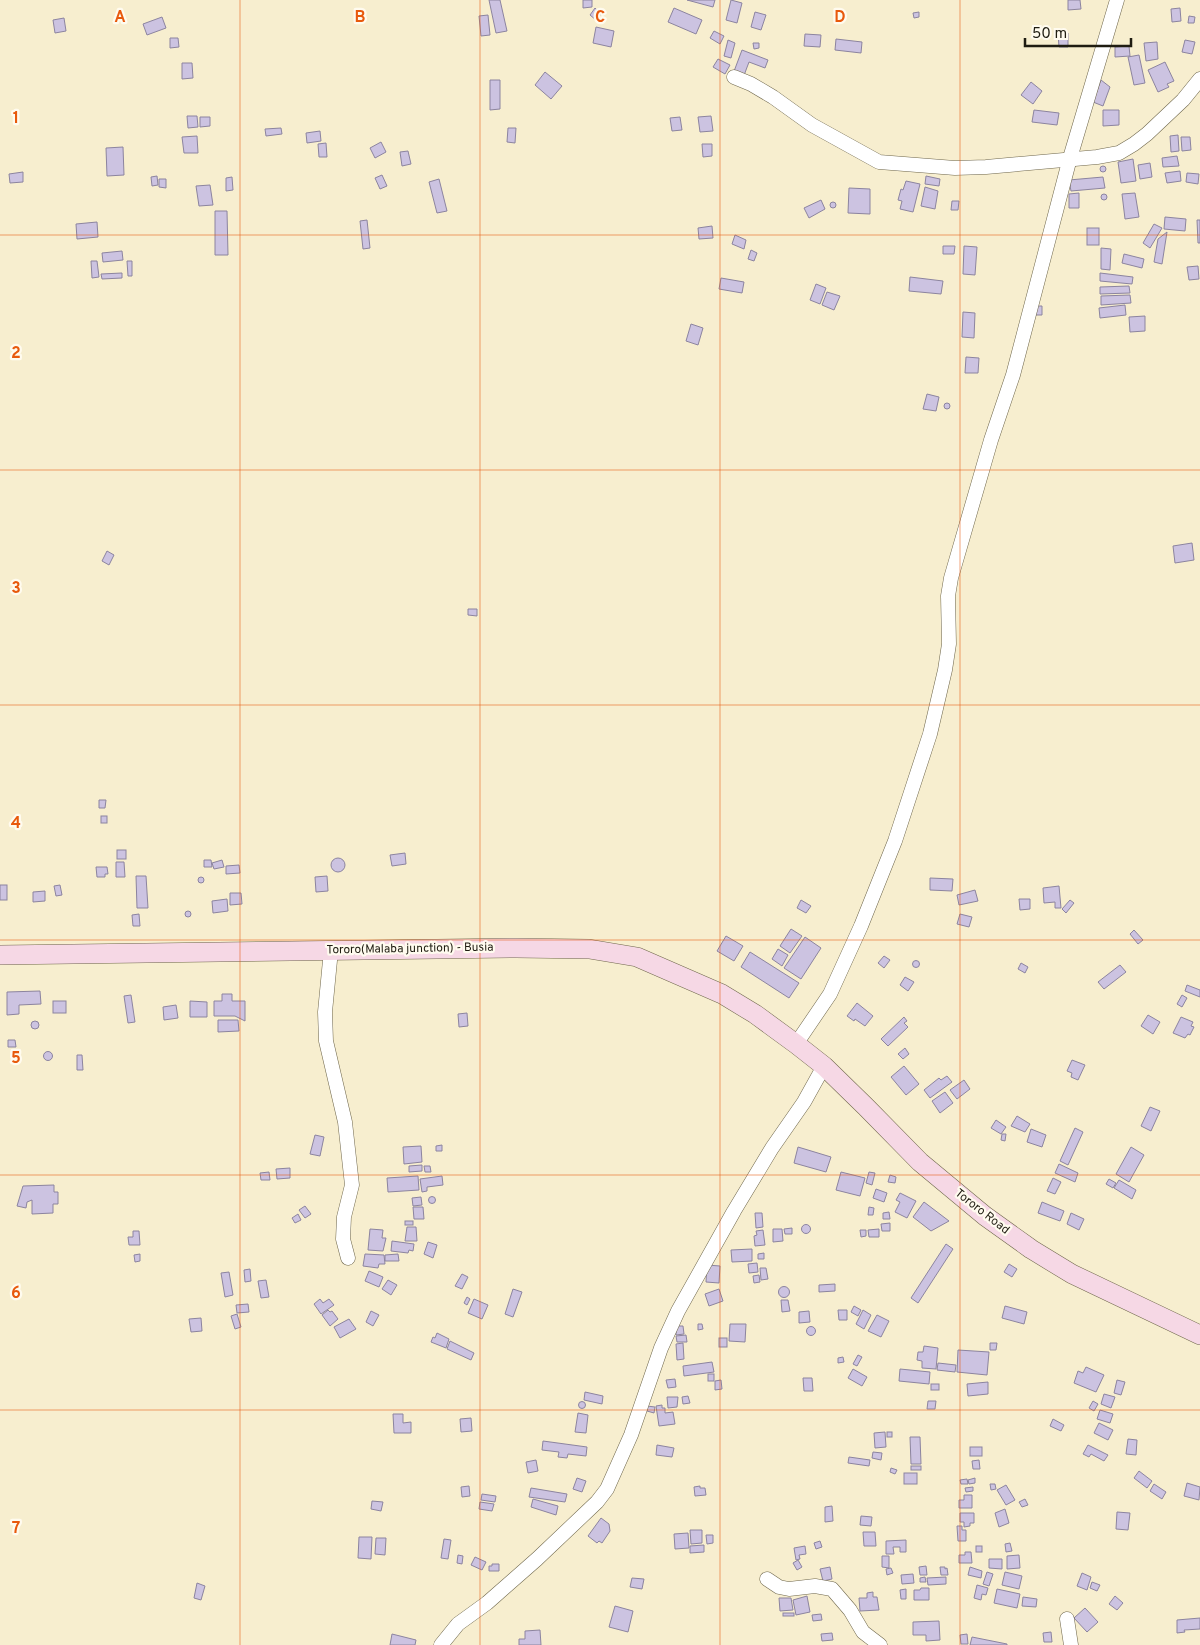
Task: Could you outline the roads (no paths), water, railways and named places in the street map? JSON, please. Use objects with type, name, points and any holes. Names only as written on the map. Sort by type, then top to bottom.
[{"type":"main road","name":"Tororo(Malaba junction) - Busia","points":[[0,955],[516,948],[588,949],[637,957],[722,994],[755,1014],[796,1044]]},
{"type":"main road","name":"Tororo Road","points":[[796,1044],[824,1066],[920,1162],[985,1216],[1023,1244],[1072,1274],[1200,1335]]},
{"type":"street","points":[[796,1044],[830,994],[861,926],[895,841],[930,734],[946,670],[949,644],[948,596],[951,578],[991,440],[1013,376],[1070,158],[1117,0]]},
{"type":"street","points":[[734,77],[751,84],[773,97],[812,126],[878,162],[955,168],[1108,156],[1118,153],[1147,134],[1183,100],[1200,80]]},
{"type":"street","points":[[331,950],[325,1012],[326,1041],[345,1122],[352,1185],[344,1217],[343,1239],[348,1258]]},
{"type":"street","points":[[441,1645],[458,1624],[487,1603],[537,1559],[597,1502],[607,1489],[631,1435],[660,1348],[678,1311],[720,1234],[772,1148],[804,1102],[824,1066]]},
{"type":"street","points":[[766,1580],[779,1587],[789,1589],[815,1586],[832,1589],[850,1610],[863,1632],[880,1645]]},
{"type":"street","points":[[1067,1619],[1071,1645]]}]
